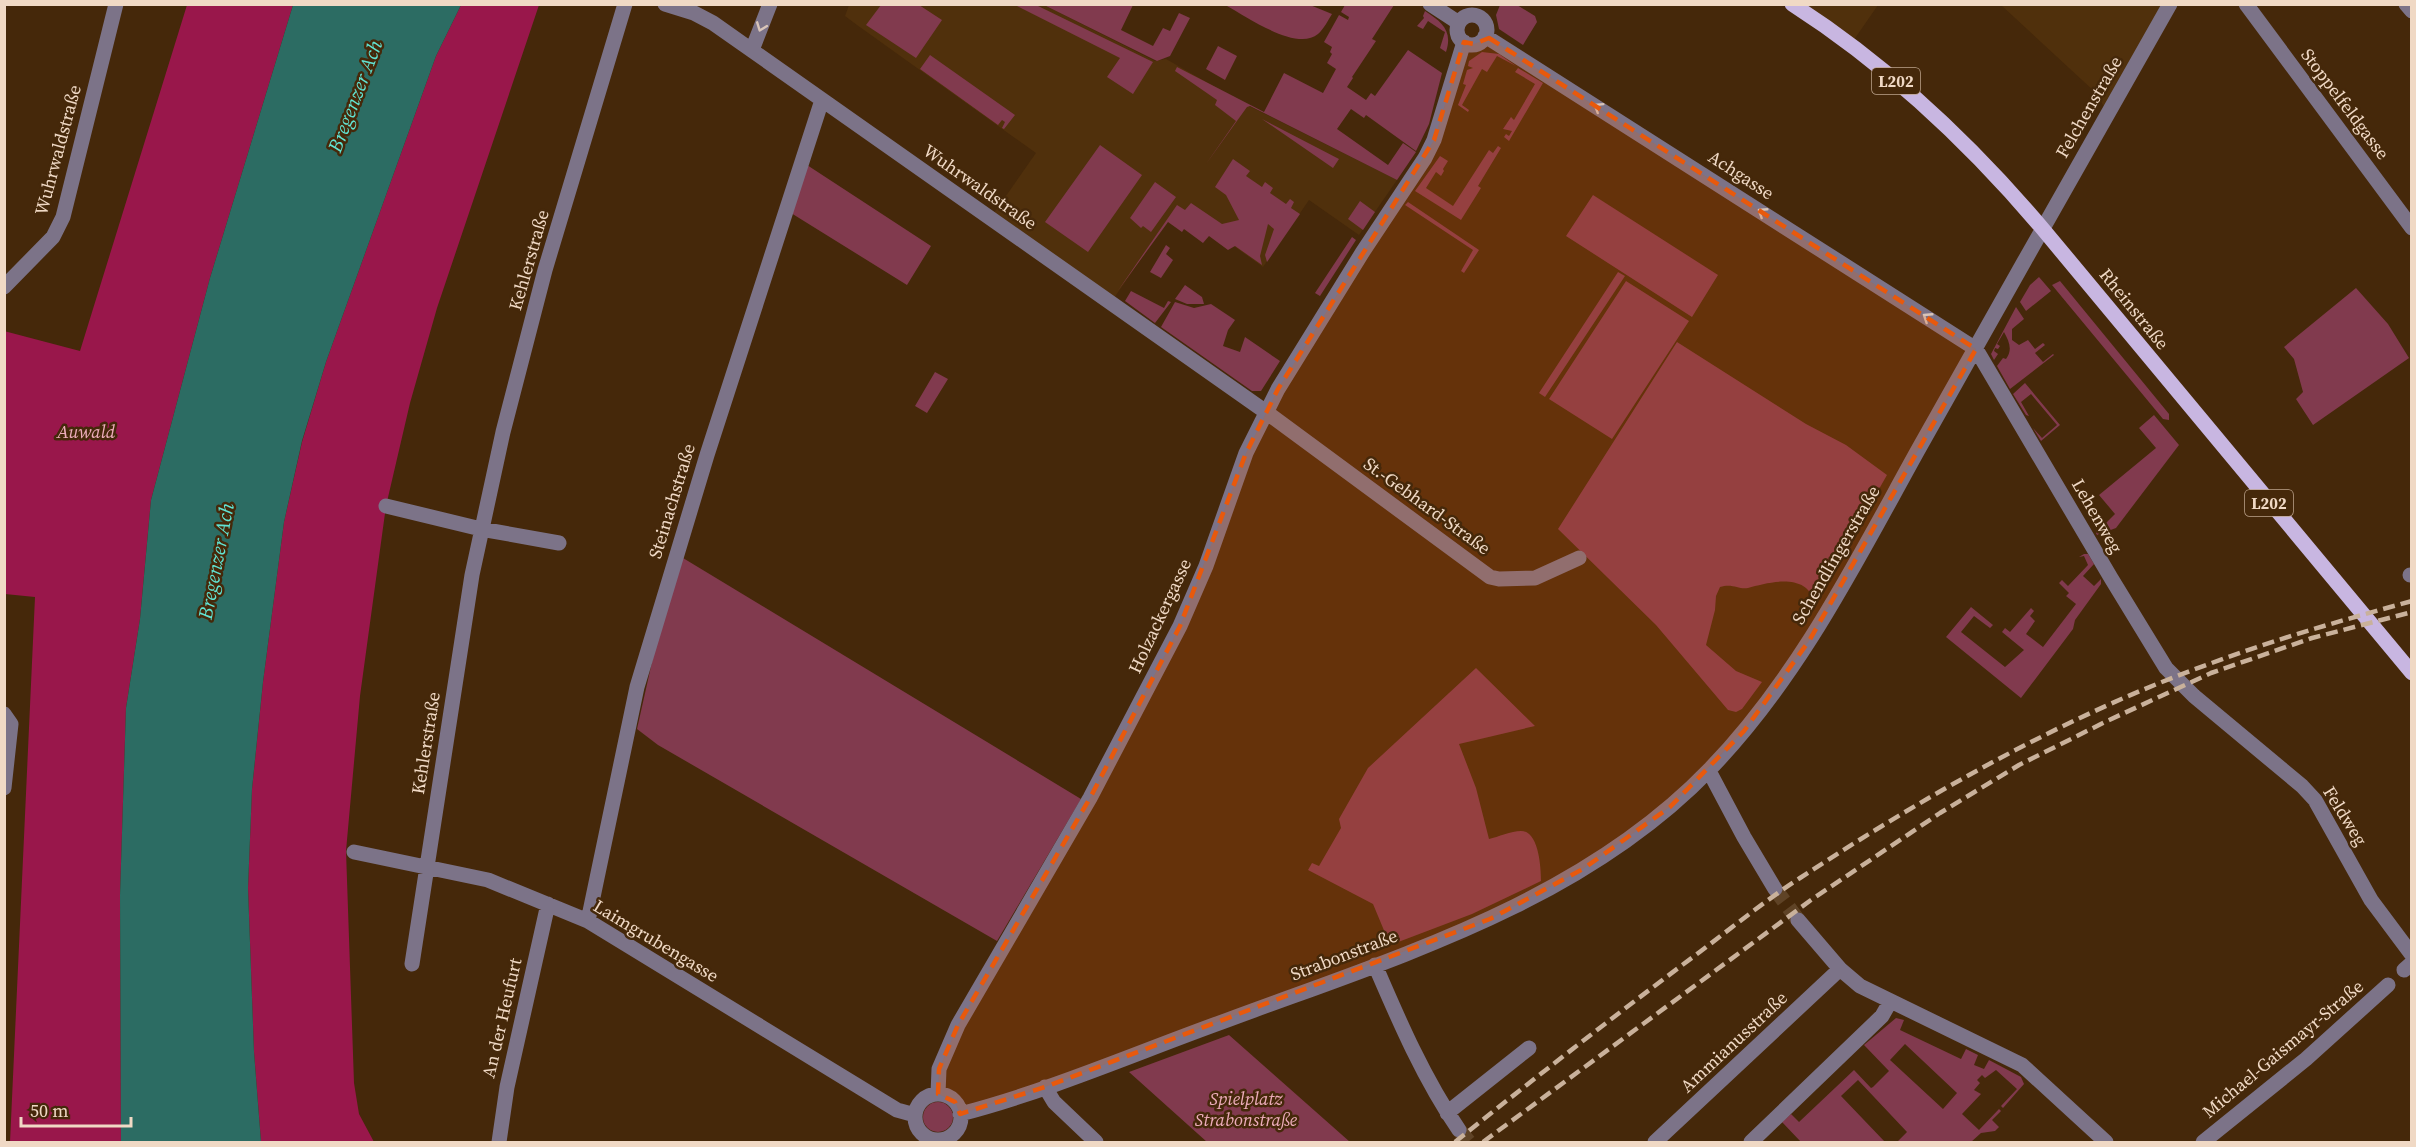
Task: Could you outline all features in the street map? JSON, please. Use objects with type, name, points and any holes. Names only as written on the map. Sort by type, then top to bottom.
[{"type":"main road","name":"Rheinstraße","points":[[1792,4],[1851,44],[1940,119],[1979,157],[2042,228],[2412,673]]},
{"type":"street","name":"Wuhrwaldstraße","points":[[4,287],[53,237],[63,217],[116,4]]},
{"type":"street","name":"Kehlerstraße","points":[[412,964],[481,529],[503,432],[545,270],[625,4]]},
{"type":"street","name":"Wuhrwaldstraße","points":[[665,4],[704,17],[1266,412]]},
{"type":"street","points":[[752,50],[770,4]]},
{"type":"street","points":[[1430,4],[1459,23]]},
{"type":"street","name":"Felchenstraße","points":[[2042,228],[2170,4]]},
{"type":"street","name":"Stoppelfeldgasse","points":[[2246,4],[2412,228]]},
{"type":"street","points":[[2406,4],[2412,11]]},
{"type":"street","points":[[1482,10],[1486,27],[1485,36],[1474,45],[1464,42],[1458,36],[1459,23],[1469,15],[1482,10]]},
{"type":"street","name":"Achgasse","points":[[1485,36],[1976,349]]},
{"type":"street","name":"Holzackergasse","points":[[938,1094],[939,1068],[958,1025],[1090,798],[1180,626],[1206,566],[1246,453],[1266,412],[1325,310],[1425,158],[1439,125],[1464,42]]},
{"type":"street","name":"Steinachstraße","points":[[588,921],[637,687],[710,444],[822,100]]},
{"type":"street","name":"Schendlingerstraße","points":[[1709,771],[1744,731],[1825,617],[2042,228]]},
{"type":"street","name":"Lehenweg","points":[[1976,349],[2152,645],[2172,675],[2194,696]]},
{"type":"street","name":"St.-Gebhard-Straße","points":[[1266,412],[1490,577],[1535,578],[1579,558]]},
{"type":"street","points":[[386,506],[481,529],[559,543]]},
{"type":"street","name":"Feldweg","points":[[2194,696],[2315,800],[2371,900],[2412,955]]},
{"type":"street","points":[[4,714],[10,724],[4,788]]},
{"type":"street","points":[[1709,771],[1775,889]]},
{"type":"street","name":"Strabonstraße","points":[[960,1114],[1045,1087],[1375,965],[1490,919],[1552,888],[1641,829],[1670,807],[1709,771]]},
{"type":"street","name":"Laimgrubengasse","points":[[354,852],[488,880],[588,921],[897,1110],[915,1115]]},
{"type":"street","name":"An der Heufurt","points":[[499,1143],[507,1087],[548,904]]},
{"type":"street","points":[[1798,920],[1840,969],[1860,986],[2022,1065],[2106,1143]]},
{"type":"street","points":[[1375,965],[1406,1038],[1459,1130]]},
{"type":"street","name":"Ammianusstraße","points":[[1655,1143],[1840,969]]},
{"type":"street","name":"Michael-Gaismayr-Straße","points":[[2203,1143],[2306,1059],[2388,985]]},
{"type":"street","points":[[1750,1143],[1882,1016],[1890,1002]]},
{"type":"street","points":[[1448,1113],[1529,1048]]},
{"type":"street","points":[[1045,1087],[1054,1102],[1096,1143]]},
{"type":"street","points":[[931,1095],[944,1095],[955,1102],[960,1114],[958,1127],[949,1137],[936,1140],[922,1139],[915,1115],[920,1102],[931,1095]]},
{"type":"highlighted area","points":[[1489,38],[1976,349],[1809,641],[1744,731],[1670,807],[1583,869],[1490,919],[1045,1087],[960,1114],[955,1102],[938,1094],[939,1069],[958,1025],[1090,798],[1180,626],[1246,453],[1278,389],[1434,140],[1464,42],[1474,44]]},
{"type":"shaded area","points":[[849,5],[1044,5],[1155,61],[1166,59],[1247,105],[1397,180],[1359,235],[1309,200],[1263,267],[1178,206],[1114,298],[994,213],[1036,153],[845,16]]},
{"type":"shaded area","points":[[1792,5],[1878,5],[1851,44]]},
{"type":"shaded area","points":[[2001,5],[2170,5],[2108,113],[2095,92]]},
{"type":"green space","points":[[1228,4],[1310,5],[1332,14],[1318,34],[1298,39],[1272,31],[1227,6]]},
{"type":"green space","name":"Auwald","points":[[187,5],[293,5],[210,278],[151,500],[140,619],[126,708],[120,895],[121,1142],[10,1142],[35,597],[5,594],[4,331],[80,351]]},
{"type":"green space","points":[[461,5],[539,5],[437,308],[410,403],[386,506],[360,696],[346,851],[354,1083],[359,1114],[374,1142],[261,1142],[254,1052],[248,888],[252,789],[263,682],[284,522],[302,442],[326,362],[436,56]]},
{"type":"green space","points":[[881,5],[919,5],[942,20],[916,58],[866,25]]},
{"type":"green space","points":[[1015,5],[1036,5],[1153,62],[1133,94],[1107,77],[1120,58]]},
{"type":"green space","points":[[1044,5],[1133,5],[1121,30],[1153,46],[1163,28],[1170,31],[1179,13],[1190,18],[1170,56],[1157,61]]},
{"type":"green space","points":[[1345,5],[1394,5],[1372,39],[1376,41],[1347,87],[1366,100],[1371,93],[1375,96],[1408,50],[1442,73],[1429,124],[1416,151],[1366,115],[1364,118],[1351,109],[1337,129],[1388,165],[1403,143],[1416,152],[1397,180],[1250,106],[1206,164],[1236,121],[1215,105],[1217,100],[1175,71],[1177,67],[1264,112],[1284,73],[1323,93],[1336,69],[1327,63],[1332,54],[1330,52],[1332,47],[1324,42],[1339,15],[1348,20],[1349,17],[1341,12]]},
{"type":"green space","points":[[1500,5],[1517,5],[1535,16],[1537,22],[1523,45],[1499,29],[1496,15]]},
{"type":"green space","points":[[1425,11],[1441,23],[1447,33],[1446,52],[1440,48],[1445,32],[1428,21],[1423,29],[1417,26],[1424,18]]},
{"type":"green space","points":[[1218,46],[1237,56],[1225,80],[1206,69]]},
{"type":"green space","points":[[1482,52],[1499,54],[1516,66],[1497,56],[1487,72],[1482,69],[1462,105],[1469,110],[1468,112],[1458,105],[1466,85],[1463,84],[1467,70],[1473,68],[1468,66],[1469,61]]},
{"type":"green space","points":[[930,55],[1015,115],[1004,129],[1002,128],[1005,122],[1002,120],[998,125],[920,69]]},
{"type":"green space","points":[[1518,68],[1543,83],[1509,141],[1504,137],[1506,134],[1509,136],[1512,131],[1503,129],[1511,117],[1514,120],[1535,84],[1515,72]]},
{"type":"green space","points":[[1262,119],[1339,159],[1333,168]]},
{"type":"green space","points":[[1100,145],[1142,175],[1088,252],[1045,222]]},
{"type":"green space","points":[[1498,146],[1501,148],[1478,186],[1481,188],[1461,220],[1415,191],[1440,156],[1448,161],[1444,171],[1441,176],[1436,172],[1426,188],[1453,206],[1489,150],[1493,153]]},
{"type":"green space","points":[[1233,159],[1250,171],[1246,176],[1262,187],[1265,182],[1273,188],[1270,193],[1286,204],[1290,199],[1294,202],[1291,208],[1300,214],[1267,262],[1265,255],[1274,229],[1268,224],[1260,256],[1262,265],[1235,246],[1228,250],[1209,236],[1203,243],[1184,229],[1182,232],[1168,222],[1117,292],[1177,205],[1185,210],[1191,203],[1222,224],[1239,220],[1226,195],[1215,187]]},
{"type":"green space","points":[[807,165],[931,246],[907,285],[791,213]]},
{"type":"green space","points":[[1155,182],[1176,197],[1151,232],[1143,226],[1141,228],[1130,218]]},
{"type":"green space","points":[[1593,195],[1718,275],[1692,317],[1566,236]]},
{"type":"green space","points":[[1360,201],[1375,212],[1363,230],[1348,219]]},
{"type":"green space","points":[[1408,202],[1479,250],[1464,273],[1461,271],[1473,250],[1405,205]]},
{"type":"green space","points":[[1352,237],[1356,240],[1320,296],[1315,293]]},
{"type":"green space","points":[[1166,245],[1170,248],[1166,254],[1173,260],[1161,278],[1150,272]]},
{"type":"green space","points":[[1618,272],[1625,276],[1545,397],[1539,393]]},
{"type":"green space","points":[[2039,277],[2051,291],[2026,311],[2020,302],[2030,285]]},
{"type":"green space","points":[[1626,281],[1689,321],[1612,439],[1549,399]]},
{"type":"green space","points":[[2060,281],[2169,414],[2169,420],[2163,419],[2052,285]]},
{"type":"green space","points":[[1185,285],[1202,297],[1204,304],[1187,304],[1175,299]]},
{"type":"green space","points":[[2356,288],[2388,324],[2409,358],[2313,425],[2296,399],[2303,392],[2294,359],[2284,347]]},
{"type":"green space","points":[[1131,291],[1164,308],[1168,301],[1171,302],[1155,323],[1125,301]]},
{"type":"green space","points":[[1175,302],[1194,308],[1211,304],[1235,320],[1228,330],[1223,346],[1240,352],[1245,337],[1280,361],[1261,391],[1252,391],[1161,327]]},
{"type":"green space","points":[[2016,307],[2024,319],[2012,329],[2012,340],[2019,345],[2028,340],[2035,349],[2043,343],[2045,345],[2035,353],[2043,362],[2054,355],[2010,389],[1997,366],[2003,358],[2006,359],[2010,349],[2004,332],[1997,344],[2000,346],[1998,349],[1995,348],[1994,351],[1998,354],[1994,360],[1991,354]]},
{"type":"green space","points":[[1677,342],[1806,424],[1846,445],[1887,475],[1814,603],[1810,593],[1796,583],[1766,583],[1745,588],[1720,587],[1706,645],[1736,671],[1762,682],[1742,709],[1736,712],[1728,710],[1656,625],[1558,529]]},
{"type":"green space","points":[[935,372],[948,379],[927,413],[915,406]]},
{"type":"green space","points":[[2025,383],[2060,425],[2041,441],[2033,428],[2042,438],[2057,425],[2031,394],[2021,402],[2029,416],[2026,415],[2013,394]]},
{"type":"green space","points":[[2154,415],[2179,445],[2116,528],[2097,535],[2096,533],[2115,514],[2099,495],[2156,448],[2139,428]]},
{"type":"green space","points":[[2088,554],[2094,564],[2083,576],[2094,586],[2101,579],[2101,584],[2075,620],[2073,629],[2021,698],[1946,637],[1971,607],[1993,625],[1990,628],[1974,616],[1961,632],[2005,667],[2024,650],[2002,632],[2005,628],[2010,632],[2031,608],[2034,611],[2030,616],[2035,621],[2026,634],[2043,647],[2076,604],[2066,596],[2069,593],[2059,583],[2062,580],[2068,586],[2088,565],[2084,556],[2079,557]]},
{"type":"green space","points":[[683,558],[1081,799],[997,941],[658,745],[637,729],[654,653]]},
{"type":"green space","points":[[1476,668],[1535,726],[1459,744],[1476,788],[1489,839],[1517,831],[1527,833],[1532,837],[1538,851],[1541,881],[1472,914],[1393,944],[1388,940],[1373,904],[1308,870],[1312,863],[1319,866],[1341,828],[1339,819],[1368,768]]},
{"type":"green space","points":[[1896,1018],[1904,1020],[1900,1030],[1961,1059],[1966,1049],[1978,1055],[1974,1065],[1984,1069],[1989,1060],[2021,1077],[2024,1084],[2003,1108],[2001,1106],[2017,1089],[1996,1070],[1985,1078],[1982,1075],[1977,1080],[1980,1083],[1974,1090],[1981,1094],[1962,1114],[1979,1130],[1999,1109],[2001,1111],[1992,1120],[1999,1127],[1995,1131],[1981,1133],[1971,1142],[1897,1142],[1907,1132],[1858,1080],[1841,1096],[1885,1142],[1801,1142],[1782,1122],[1791,1114],[1799,1122],[1854,1070],[1871,1088],[1889,1071],[1864,1045]],"holes":[[[1905,1044],[1957,1093],[1943,1109],[1890,1060]]]},
{"type":"green space","name":"Spielplatz Strabonstraße","points":[[1229,1035],[1350,1142],[1207,1142],[1129,1072]]},
{"type":"green space","points":[[938,1102],[944,1103],[952,1111],[952,1123],[944,1131],[938,1132],[932,1131],[924,1123],[923,1117],[924,1111],[932,1103]]},
{"type":"water","name":"Bregenzer Ach","points":[[293,5],[461,5],[436,56],[326,362],[302,441],[284,522],[263,682],[252,789],[248,888],[254,1052],[261,1142],[121,1142],[120,895],[126,708],[140,619],[151,500],[210,278]]},
{"type":"tunnel","points":[[1775,889],[1798,920]]},
{"type":"tunnel","points":[[1459,1130],[1469,1142]]},
{"type":"railway","points":[[1455,1142],[1775,895],[1848,847],[1948,787],[2050,732],[2155,685],[2259,646],[2412,601]]},
{"type":"railway","points":[[1483,1142],[1811,900],[1940,813],[2019,765],[2211,673],[2312,638],[2412,612]]}]
